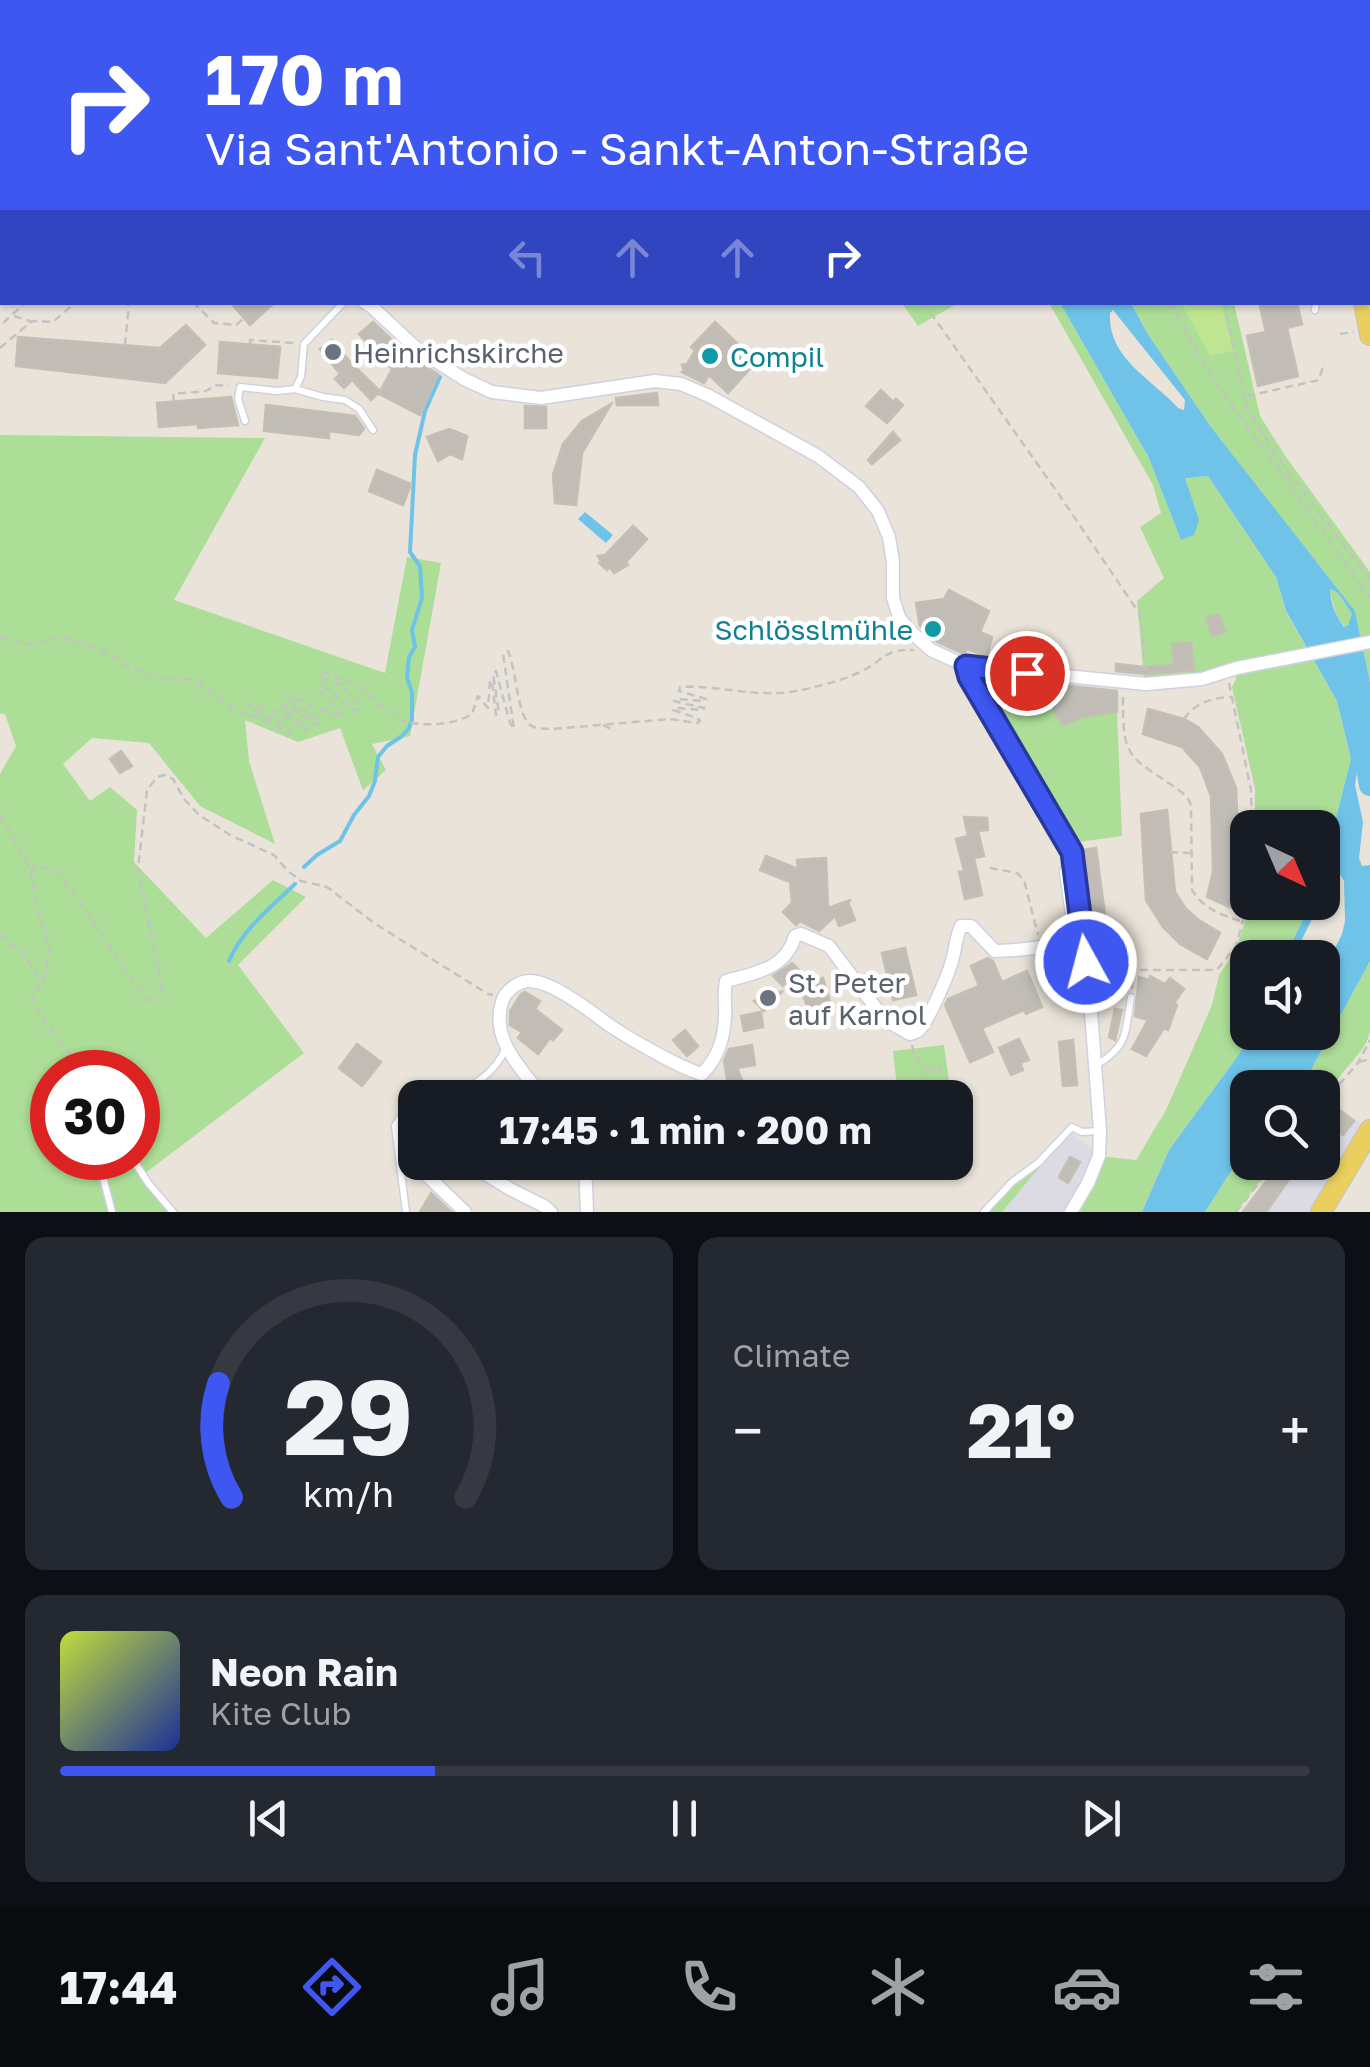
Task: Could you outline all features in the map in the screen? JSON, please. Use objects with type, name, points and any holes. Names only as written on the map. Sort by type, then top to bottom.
[{"type":"main road","points":[[1364,305],[1364,333]]},
{"type":"main road","points":[[1322,1212],[1369,1134]]},
{"type":"street","points":[[370,305],[417,349],[492,392],[541,398],[655,381],[681,384],[818,456],[859,488],[878,510],[893,562],[899,617],[931,650],[966,666],[1146,684],[1202,679],[1370,642]]},
{"type":"street","points":[[966,666],[1072,854],[1090,998],[1100,1131],[1096,1163],[1071,1212]]},
{"type":"street","points":[[530,1080],[505,1048],[499,1015],[503,998],[512,988],[533,981],[575,1000],[615,1028],[702,1074],[715,1058],[724,1034],[726,981],[754,975],[777,963],[786,955],[795,936],[801,934],[829,946],[887,1023],[912,1033],[918,1031],[942,987],[961,926],[971,926],[994,950],[1041,946],[1069,938],[1072,930],[1066,872],[1072,854]]},
{"type":"street","points":[[431,1180],[464,1212]]},
{"type":"street","points":[[495,1180],[550,1212]]},
{"type":"street","points":[[586,1180],[586,1212]]},
{"type":"lane","points":[[295,389],[301,377],[304,344],[341,305]]},
{"type":"lane","points":[[245,421],[238,399],[240,387],[295,389],[345,400],[360,409],[373,430]]},
{"type":"lane","points":[[1094,1066],[1124,1042],[1131,997]]},
{"type":"lane","points":[[479,1080],[502,1058],[505,1048]]},
{"type":"lane","points":[[984,1212],[1012,1182],[1038,1164],[1072,1126],[1082,1132],[1100,1131]]},
{"type":"lane","points":[[104,1180],[112,1212]]},
{"type":"lane","points":[[146,1180],[172,1212]]},
{"type":"lane","points":[[403,1180],[406,1212]]},
{"type":"path","points":[[3,324],[23,305]]},
{"type":"path","points":[[12,316],[54,322],[73,305]]},
{"type":"path","points":[[125,346],[129,305]]},
{"type":"path","points":[[197,305],[214,323],[236,325],[244,318]]},
{"type":"path","points":[[925,305],[1139,613],[1146,684]]},
{"type":"path","points":[[1172,305],[1209,373],[1370,598]]},
{"type":"path","points":[[1225,305],[1247,409],[1285,468],[1370,579]]},
{"type":"path","points":[[204,311],[210,306]]},
{"type":"path","points":[[0,348],[32,321]]},
{"type":"path","points":[[1340,334],[1364,333]]},
{"type":"path","points":[[250,344],[250,340],[304,344]]},
{"type":"path","points":[[1245,396],[1319,380],[1324,363]]},
{"type":"path","points":[[174,402],[174,394],[217,386],[240,387]]},
{"type":"path","points":[[1358,579],[1366,573]]},
{"type":"path","points":[[0,637],[32,645],[55,638],[72,640],[104,651],[156,678],[199,682],[232,708],[289,734],[291,730],[248,705],[284,716],[306,731],[308,728],[283,704],[319,725],[320,720],[285,696],[342,718],[320,691],[323,686],[359,709],[359,702],[347,690],[320,677],[326,672],[359,686],[399,720],[459,722],[474,712],[478,696],[488,708],[490,680],[496,715],[500,713],[495,671],[514,729],[503,654],[508,651],[529,724],[552,729],[670,719],[697,723],[697,718],[673,710],[704,708],[674,701],[706,699],[679,691],[679,687],[790,692],[853,676],[887,652],[919,652]]},
{"type":"path","points":[[1232,670],[1232,697],[1252,810]]},
{"type":"path","points":[[1126,680],[1123,710],[1126,746],[1132,758],[1187,797],[1191,806],[1192,890],[1218,914],[1244,922],[1236,946],[1217,970],[1132,970],[1131,997]]},
{"type":"path","points":[[1184,719],[1190,709],[1206,701],[1232,697]]},
{"type":"path","points":[[602,724],[615,731]]},
{"type":"path","points":[[31,871],[44,866],[63,878],[143,996],[156,1002],[162,986],[141,888],[139,852],[147,790],[150,782],[165,775],[173,779],[199,815],[274,856],[301,881],[327,888],[374,923],[488,994],[503,998]]},
{"type":"path","points":[[0,814],[31,871],[49,947],[46,974],[32,997],[39,1014],[67,1050]]},
{"type":"path","points":[[1170,852],[1192,853]]},
{"type":"path","points":[[990,868],[1017,873],[1024,880],[1041,946]]},
{"type":"path","points":[[0,934],[23,953],[41,982]]},
{"type":"path","points":[[912,1033],[914,1055],[929,1080]]},
{"type":"path","points":[[1340,1084],[1358,1063],[1370,1040]]},
{"type":"path","points":[[1358,1063],[1370,1059]]},
{"type":"path","points":[[927,1072],[938,1066],[944,1080]]},
{"type":"path","points":[[1236,1212],[1261,1180]]},
{"type":"shaded area","points":[[1340,1108],[1360,1123],[1366,1135],[1322,1212],[1240,1212],[1266,1180],[1340,1180]]},
{"type":"shaded area","points":[[1070,1131],[1099,1156],[1071,1212],[1002,1212]]},
{"type":"green space","points":[[903,305],[955,305],[918,326]]},
{"type":"green space","points":[[1050,305],[1061,305],[1149,458],[1181,539],[1185,477],[1208,476],[1276,577],[1286,612],[1337,701],[1351,759],[1338,810],[1255,810],[1255,789],[1232,687],[1236,679],[1234,666],[1144,679],[1137,601],[1164,578],[1140,527],[1161,513],[1153,485]]},
{"type":"green space","points":[[1132,305],[1234,305],[1260,416],[1370,572],[1370,682],[1355,611],[1211,427]]},
{"type":"green space","points":[[1182,305],[1222,305],[1233,351],[1210,356]]},
{"type":"green space","points":[[0,435],[265,438],[174,600],[385,673],[407,557],[441,563],[410,736],[372,744],[386,770],[363,790],[340,728],[298,742],[245,720],[249,761],[275,844],[200,806],[149,743],[92,738],[63,764],[90,801],[110,787],[137,810],[134,862],[206,938],[273,880],[306,897],[238,965],[304,1053],[160,1162],[160,1050],[30,1050],[30,1180],[143,1180],[172,1212],[0,1212],[0,774],[16,746],[5,714],[0,714]]},
{"type":"green space","points":[[1329,589],[1338,593],[1352,614],[1345,627],[1338,619]]},
{"type":"green space","points":[[987,680],[1020,685],[1019,703],[1036,705],[1051,700],[1063,725],[1076,706],[1117,712],[1122,836],[1072,843],[981,685]]},
{"type":"green space","points":[[1245,920],[1303,920],[1293,940],[1239,940]]},
{"type":"green space","points":[[1230,958],[1230,1050],[1241,1050],[1169,1150],[1142,1212],[1071,1212],[1099,1156],[1136,1160],[1166,1110],[1212,1005],[1219,975]]},
{"type":"green space","points":[[1370,961],[1370,1032],[1363,1048],[1340,1077],[1340,1070],[1311,1070],[1322,1050],[1340,1050],[1340,1016]]},
{"type":"green space","points":[[944,1045],[949,1080],[896,1080],[893,1051]]},
{"type":"green space","points":[[1070,1131],[1002,1212],[979,1212]]},
{"type":"green space","points":[[1230,1173],[1230,1180],[1261,1180],[1236,1212],[1205,1212]]},
{"type":"water","points":[[1061,305],[1132,305],[1211,427],[1355,611],[1370,682],[1370,731],[1364,723],[1361,725],[1355,785],[1363,822],[1359,858],[1362,866],[1370,865],[1370,961],[1340,1016],[1339,940],[1345,921],[1338,810],[1351,759],[1337,701],[1286,611],[1276,577],[1208,476],[1185,478],[1199,520],[1194,535],[1181,540],[1149,458]],"holes":[[[1113,310],[1185,400],[1184,410],[1123,355],[1111,329]],[[1330,589],[1338,593],[1352,614],[1344,627],[1334,609]]]},
{"type":"water","points":[[585,512],[613,535],[606,543],[578,519]]},
{"type":"water","points":[[1303,920],[1312,920],[1302,940],[1293,940]]},
{"type":"water","points":[[1322,1050],[1311,1070],[1230,1070],[1230,1173],[1205,1212],[1142,1212],[1169,1150],[1240,1053]]},
{"type":"building","points":[[233,305],[272,305],[250,325]]},
{"type":"building","points":[[1260,305],[1298,305],[1302,324],[1287,328],[1298,376],[1258,386],[1247,336],[1266,332]]},
{"type":"building","points":[[373,322],[410,357],[438,374],[420,415],[379,394],[392,369],[359,334]]},
{"type":"building","points":[[715,322],[758,360],[728,393],[709,375],[704,383],[682,372],[682,365],[687,364],[695,350],[691,347]]},
{"type":"building","points":[[186,325],[205,345],[165,383],[16,366],[18,337],[160,348]]},
{"type":"building","points":[[332,340],[380,391],[371,400],[352,380],[344,388],[335,379],[340,374],[320,349]]},
{"type":"building","points":[[220,342],[280,347],[277,378],[218,373]]},
{"type":"building","points":[[881,390],[893,402],[896,399],[903,405],[887,423],[866,406]]},
{"type":"building","points":[[657,393],[658,405],[617,405],[616,398]]},
{"type":"building","points":[[231,397],[238,425],[159,427],[157,403]]},
{"type":"building","points":[[611,404],[582,453],[576,505],[555,503],[553,475],[563,444],[582,421]]},
{"type":"building","points":[[266,405],[355,416],[364,429],[359,435],[329,431],[329,438],[264,431]]},
{"type":"building","points":[[525,406],[546,407],[546,428],[525,428]]},
{"type":"building","points":[[449,429],[467,436],[462,459],[450,454],[438,461],[427,437]]},
{"type":"building","points":[[893,432],[900,440],[872,464],[868,460]]},
{"type":"building","points":[[377,470],[411,484],[403,505],[369,491]]},
{"type":"building","points":[[633,526],[647,539],[626,562],[628,565],[614,573],[610,567],[607,570],[598,556],[605,555]]},
{"type":"building","points":[[949,590],[989,611],[980,632],[992,637],[987,656],[967,649],[964,654],[937,642],[920,626],[916,603],[944,599]]},
{"type":"building","points":[[1219,615],[1225,632],[1212,636],[1206,618]]},
{"type":"building","points":[[1191,642],[1194,670],[1146,674],[1116,671],[1116,664],[1174,665],[1172,644]]},
{"type":"building","points":[[1020,685],[1040,686],[1037,705],[1018,703]]},
{"type":"building","points":[[1040,686],[1117,691],[1117,712],[1082,717],[1063,725]]},
{"type":"building","points":[[1148,709],[1198,727],[1222,754],[1236,788],[1237,810],[1230,810],[1230,907],[1207,897],[1213,872],[1211,796],[1200,767],[1182,747],[1143,734]]},
{"type":"building","points":[[121,751],[132,766],[120,773],[110,759]]},
{"type":"building","points":[[1167,810],[1175,892],[1186,909],[1220,933],[1207,959],[1180,944],[1163,927],[1146,900],[1141,814]]},
{"type":"building","points":[[964,817],[987,818],[988,830],[978,831],[984,856],[974,858],[982,895],[965,899],[959,872],[964,871],[956,839],[968,836]]},
{"type":"building","points":[[1096,848],[1107,930],[1092,932],[1082,850]]},
{"type":"building","points":[[766,856],[798,869],[797,860],[826,858],[828,908],[851,900],[848,902],[855,920],[839,926],[835,916],[819,931],[800,921],[796,925],[783,912],[792,903],[790,882],[760,870]]},
{"type":"building","points":[[905,948],[916,995],[893,1000],[882,953]]},
{"type":"building","points":[[988,958],[1002,982],[1027,971],[1042,1007],[1026,1014],[1024,1010],[982,1028],[993,1052],[970,1062],[945,1005],[948,999],[979,986],[971,966]]},
{"type":"building","points":[[792,963],[799,970],[783,986],[773,976]]},
{"type":"building","points":[[1077,974],[1080,1000],[1063,1002],[1061,975]]},
{"type":"building","points":[[1150,976],[1165,984],[1170,978],[1184,989],[1174,1003],[1177,1005],[1168,1030],[1164,1028],[1146,1056],[1132,1049],[1148,1020],[1135,1016],[1139,977],[1150,980]]},
{"type":"building","points":[[823,978],[830,1002],[808,1009],[800,986]]},
{"type":"building","name":"St. Peter auf Karnol","points":[[783,991],[764,1011],[754,1001]]},
{"type":"building","points":[[525,992],[540,1001],[535,1009],[562,1030],[538,1054],[518,1038],[522,1032],[510,1025],[510,1011]]},
{"type":"building","points":[[1115,1009],[1122,1010],[1115,1040],[1109,1037]]},
{"type":"building","points":[[761,1012],[763,1027],[744,1031],[741,1016]]},
{"type":"building","points":[[685,1030],[698,1046],[687,1056],[673,1040]]},
{"type":"building","points":[[1019,1039],[1029,1060],[1020,1063],[1023,1070],[1011,1075],[999,1048]]},
{"type":"building","points":[[1073,1040],[1077,1085],[1063,1086],[1059,1042]]},
{"type":"building","points":[[357,1044],[381,1062],[362,1086],[339,1068]]},
{"type":"building","points":[[752,1045],[755,1065],[737,1068],[742,1080],[727,1080],[724,1061],[729,1049]]},
{"type":"building","points":[[1340,1111],[1354,1121],[1343,1135],[1340,1133]]},
{"type":"building","points":[[1070,1157],[1080,1162],[1068,1183],[1059,1177]]},
{"type":"building","points":[[1267,1180],[1289,1180],[1266,1212],[1243,1212]]},
{"type":"building","points":[[432,1194],[451,1212],[420,1212]]},
{"type":"waterway","points":[[304,867],[340,841],[369,796],[378,757],[402,736],[412,720],[412,693],[407,677],[409,657],[415,647],[412,630],[422,598],[420,566],[410,552],[415,455],[425,411],[440,377]]},
{"type":"waterway","points":[[1356,705],[1370,785]]},
{"type":"waterway","points":[[229,961],[249,929],[295,884]]},
{"type":"place","name":"Heinrichskirche","points":[[333,352]]},
{"type":"place","name":"Compil","points":[[710,356]]},
{"type":"place","name":"Schlösslmühle","points":[[933,629]]},
{"type":"place","name":"St. Peter auf Karnol","points":[[768,998]]},
{"type":"route","points":[[1027,673],[966,666],[1072,852],[1086,962]]}]
